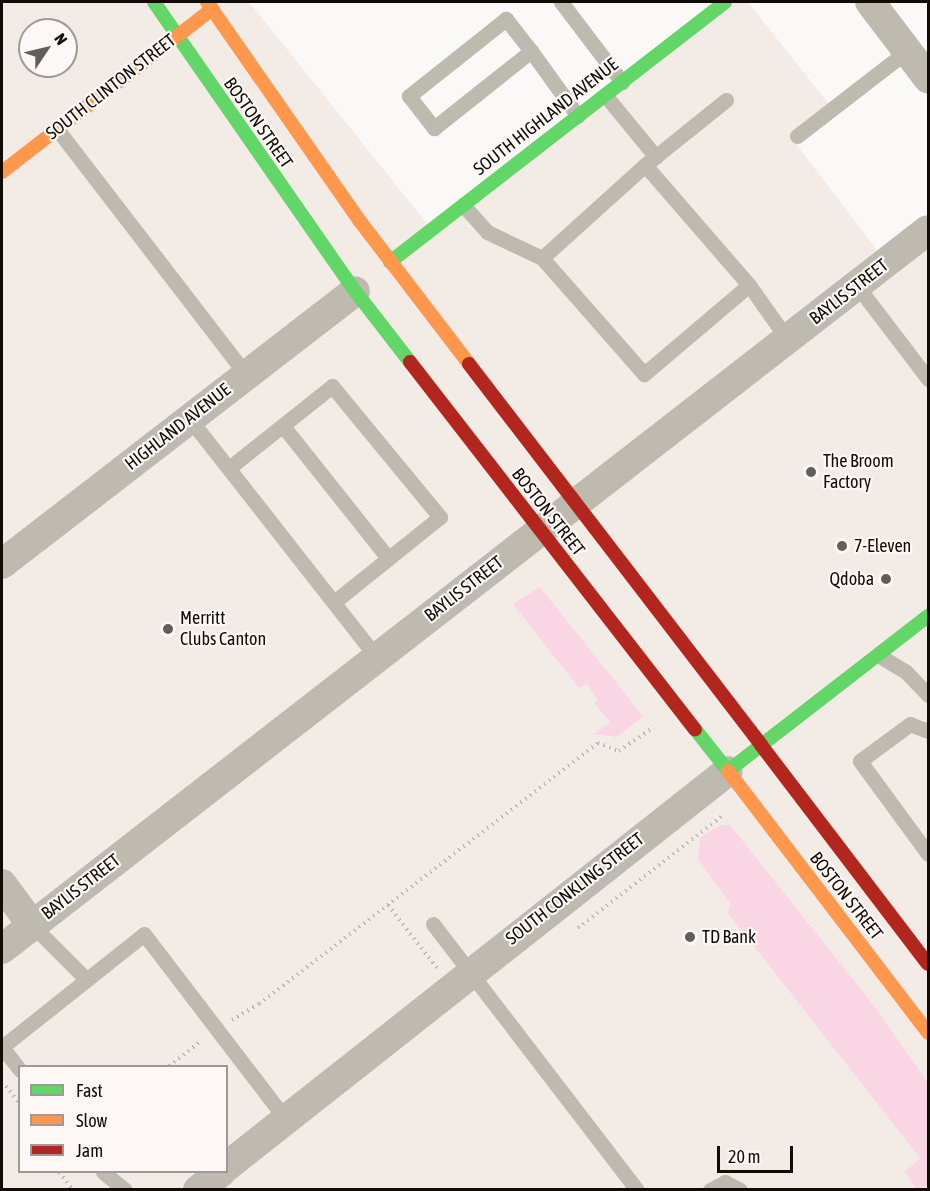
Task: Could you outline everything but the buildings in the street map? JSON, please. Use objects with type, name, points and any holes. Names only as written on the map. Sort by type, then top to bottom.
[{"type":"main road","name":"BOSTON STREET","points":[[154,2],[355,291],[728,771],[928,1033]]},
{"type":"main road","name":"SOUTH HIGHLAND AVENUE","points":[[390,262],[725,2]]},
{"type":"main road","name":"BOSTON STREET","points":[[213,4],[390,262],[928,964]]},
{"type":"main road","name":"SOUTH CLINTON STREET","points":[[2,172],[177,36],[213,4]]},
{"type":"main road","name":"SOUTH CONKLING STREET","points":[[728,771],[928,616]]},
{"type":"street","points":[[870,2],[928,78]]},
{"type":"street","name":"BAYLIS STREET","points":[[2,949],[539,530],[858,287],[928,230]]},
{"type":"street","name":"HIGHLAND AVENUE","points":[[2,564],[355,291]]},
{"type":"street","name":"SOUTH CONKLING STREET","points":[[228,1165],[461,978],[728,771]]},
{"type":"street","points":[[2,884],[32,925]]},
{"type":"street","points":[[198,1190],[220,1173]]},
{"type":"lane","points":[[561,2],[622,82]]},
{"type":"lane","points":[[531,51],[434,128],[409,96],[506,19],[531,51],[578,116]]},
{"type":"lane","points":[[797,136],[907,51]]},
{"type":"lane","points":[[604,95],[651,161],[749,285],[788,340]]},
{"type":"lane","points":[[542,258],[651,161],[726,100]]},
{"type":"lane","points":[[57,129],[246,374]]},
{"type":"lane","points":[[463,205],[487,232],[542,258],[644,374],[749,285]]},
{"type":"lane","points":[[858,287],[928,379]]},
{"type":"lane","points":[[229,468],[332,386],[440,517],[335,601]]},
{"type":"lane","points":[[189,418],[335,601],[376,658]]},
{"type":"lane","points":[[283,426],[388,558]]},
{"type":"lane","points":[[878,655],[906,672],[928,695]]},
{"type":"lane","points":[[928,730],[910,724],[860,761],[928,854]]},
{"type":"lane","points":[[433,924],[461,978],[636,1190]]},
{"type":"lane","points":[[32,925],[86,980]]},
{"type":"lane","points":[[18,1067],[2,1047],[144,934],[286,1120]]},
{"type":"lane","points":[[104,1173],[124,1190]]},
{"type":"lane","points":[[710,1190],[725,1182],[740,1190]]},
{"type":"path","points":[[170,1065],[216,1030],[259,1004],[598,742],[619,751],[654,727]]},
{"type":"path","points":[[388,905],[461,978]]},
{"type":"path","points":[[2,1080],[18,1101]]},
{"type":"path","points":[[60,1173],[73,1190]]},
{"type":"shaded area","points":[[2,2],[249,2],[433,231],[728,2],[748,2],[832,108],[793,140],[887,263],[928,232],[928,1189],[2,1190]]},
{"type":"shaded area","points":[[540,587],[643,716],[617,737],[594,734],[610,722],[594,703],[598,700],[587,684],[579,688],[513,604]]},
{"type":"shaded area","points":[[720,825],[730,825],[875,1007],[928,1083],[928,1186],[917,1189],[905,1172],[920,1158],[728,913],[730,903],[698,860],[700,838]]},
{"type":"traffic: fast","points":[[154,2],[355,291],[410,362]]},
{"type":"traffic: fast","points":[[390,262],[725,2]]},
{"type":"traffic: fast","points":[[695,729],[728,771],[928,616]]},
{"type":"traffic: slow","points":[[207,2],[359,220],[469,364]]},
{"type":"traffic: slow","points":[[2,172],[212,9]]},
{"type":"traffic: slow","points":[[728,771],[928,1033]]},
{"type":"traffic: jam","points":[[410,362],[695,729]]},
{"type":"traffic: jam","points":[[469,364],[761,745]]},
{"type":"traffic: jam","points":[[761,745],[928,964]]},
{"type":"place","name":"The Broom Factory","points":[[811,472]]},
{"type":"place","name":"7-Eleven","points":[[842,546]]},
{"type":"place","name":"Qdoba","points":[[886,579]]},
{"type":"place","name":"Merritt Clubs Canton","points":[[168,629]]},
{"type":"place","name":"TD Bank","points":[[690,937]]}]
